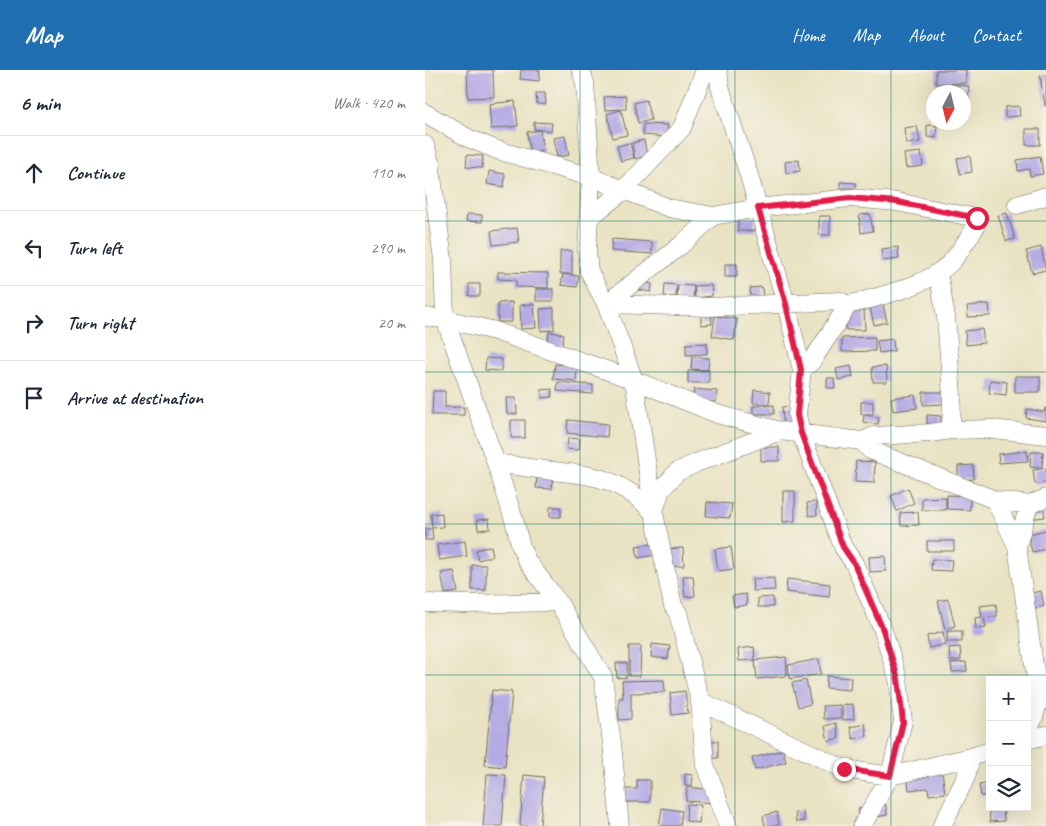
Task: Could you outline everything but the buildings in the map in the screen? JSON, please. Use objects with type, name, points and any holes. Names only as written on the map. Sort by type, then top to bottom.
[{"type":"street","points":[[581,70],[585,83],[591,177],[587,251],[589,271],[606,304],[634,380],[654,513],[673,606],[678,613],[700,701],[705,765],[728,826]]},
{"type":"street","points":[[589,218],[623,191],[682,128],[705,70]]},
{"type":"street","points":[[718,70],[720,87],[748,172],[786,304],[801,370],[797,415],[801,433],[843,547],[854,563],[883,630],[898,679],[903,722],[890,776],[862,826]]},
{"type":"street","points":[[425,114],[468,138],[497,150],[591,177],[669,208],[713,216],[758,208],[850,198],[897,202],[976,223],[952,261],[939,272],[905,289],[848,305],[839,301],[710,307],[606,304]]},
{"type":"street","points":[[425,145],[430,162],[443,260],[445,319],[496,463],[527,561],[558,602],[603,677],[613,751],[620,826]]},
{"type":"street","points":[[1017,205],[1046,196]]},
{"type":"street","points":[[606,304],[681,246],[713,216]]},
{"type":"street","points":[[939,272],[946,317],[952,396],[951,430]]},
{"type":"street","points":[[801,370],[812,361],[848,305]]},
{"type":"street","points":[[425,317],[445,319],[495,331],[634,380],[717,414],[780,431],[862,442],[874,436],[951,430],[992,429],[1046,435]]},
{"type":"street","points":[[654,513],[661,490],[677,472],[780,431]]},
{"type":"street","points":[[862,442],[870,450],[995,500],[1029,505],[1046,498]]},
{"type":"street","points":[[496,463],[599,478],[624,489],[644,502],[654,513]]},
{"type":"street","points":[[995,500],[1017,546],[1039,700],[1031,723]]},
{"type":"street","points":[[1017,546],[1029,505]]},
{"type":"street","points":[[425,603],[558,602]]},
{"type":"street","points":[[700,701],[844,769],[890,776],[986,752]]},
{"type":"street","points":[[1031,739],[1046,735]]},
{"type":"street","points":[[942,826],[966,777],[971,757]]},
{"type":"route","points":[[844,769],[890,776],[903,722],[898,679],[883,630],[854,563],[843,547],[801,433],[797,415],[801,370],[786,304],[758,208],[850,198],[897,202],[977,218]]}]
